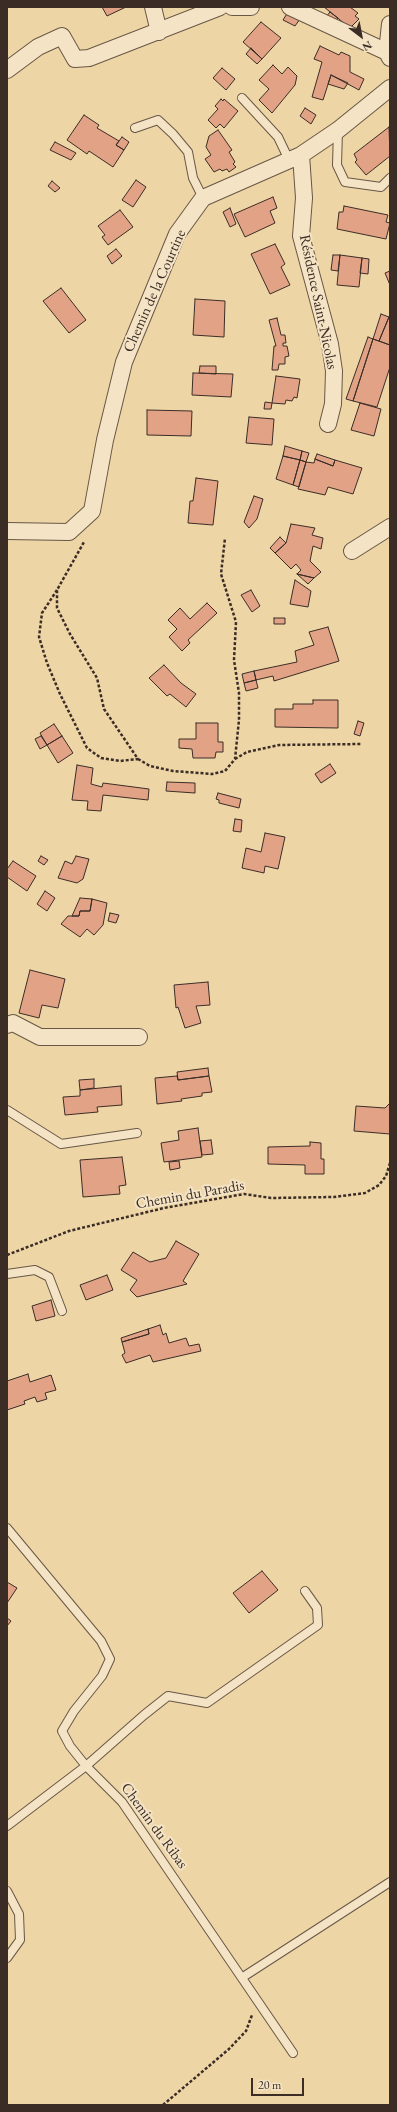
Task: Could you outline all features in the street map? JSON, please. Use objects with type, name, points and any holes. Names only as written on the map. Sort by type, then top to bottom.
[{"type":"street","points":[[153,7],[159,32]]},
{"type":"street","points":[[7,70],[38,47],[62,36],[75,59],[89,58],[220,7]]},
{"type":"street","points":[[232,7],[251,7]]},
{"type":"street","points":[[290,7],[388,55],[390,24]]},
{"type":"street","points":[[203,198],[295,157],[338,130],[390,88]]},
{"type":"street","name":"Résidence Saint-Nicolas","points":[[295,157],[304,198],[301,236],[330,344],[334,372],[333,404],[328,424]]},
{"type":"street","name":"Chemin de la Courtine","points":[[7,531],[69,532],[92,511],[104,440],[124,362],[177,234],[203,198]]},
{"type":"street","points":[[352,551],[390,527]]},
{"type":"street","points":[[7,1025],[13,1023],[40,1037],[139,1036]]},
{"type":"lane","points":[[242,98],[295,157]]},
{"type":"lane","points":[[135,128],[158,120],[173,134],[188,152],[193,178],[203,198]]},
{"type":"lane","points":[[338,130],[337,165],[345,182],[381,187],[390,178]]},
{"type":"lane","points":[[7,1110],[61,1144],[137,1134]]},
{"type":"lane","points":[[7,1274],[35,1270],[49,1277],[62,1311]]},
{"type":"lane","name":"Chemin du Ribas","points":[[7,1528],[101,1641],[110,1660],[102,1676],[74,1711],[62,1731],[70,1746],[86,1766],[122,1802],[243,1977],[293,2053]]},
{"type":"lane","points":[[7,1826],[86,1766],[168,1696],[208,1703],[318,1625],[317,1608],[305,1591]]},
{"type":"lane","points":[[243,1977],[390,1882]]},
{"type":"lane","points":[[7,1892],[19,1914],[20,1940],[7,1958]]},
{"type":"path","points":[[225,538],[221,574],[236,622],[234,660],[239,693],[239,720],[234,759]]},
{"type":"path","points":[[84,541],[57,590],[42,613],[39,637],[47,663],[60,694],[87,748],[101,758],[120,761],[138,759]]},
{"type":"path","points":[[57,590],[57,608],[70,634],[97,678],[104,709],[138,759],[150,766],[212,774],[225,771],[234,759],[247,752],[279,746],[361,744]]},
{"type":"path","name":"Chemin du Paradis","points":[[7,1255],[69,1231],[164,1208],[244,1194],[271,1198],[334,1197],[365,1193],[379,1185],[386,1176],[390,1163]]},
{"type":"path","points":[[163,2105],[229,2049],[246,2031],[254,2011],[253,1993]]},
{"type":"building","points":[[102,7],[126,7],[107,16]]},
{"type":"building","points":[[324,7],[350,7],[358,13],[355,16],[359,19],[350,28]]},
{"type":"building","points":[[288,12],[300,19],[295,26],[283,20]]},
{"type":"building","points":[[330,12],[338,18],[332,24],[325,18]]},
{"type":"building","points":[[261,22],[281,38],[262,59],[243,42]]},
{"type":"building","points":[[320,46],[339,55],[341,52],[350,56],[350,72],[364,79],[359,90],[331,75],[323,100],[312,97],[322,62],[314,59]]},
{"type":"building","points":[[251,48],[262,59],[257,64],[246,54]]},
{"type":"building","points":[[273,65],[282,74],[288,67],[297,76],[295,85],[272,113],[259,100],[269,89],[259,80]]},
{"type":"building","points":[[222,68],[235,79],[226,90],[213,78]]},
{"type":"building","points":[[331,75],[348,83],[344,89],[328,84]]},
{"type":"building","points":[[221,99],[223,101],[224,99],[238,111],[224,128],[220,124],[216,128],[208,120],[218,109],[215,106]]},
{"type":"building","points":[[305,108],[316,115],[311,124],[300,116]]},
{"type":"building","points":[[84,115],[99,125],[97,128],[119,141],[116,145],[124,150],[113,167],[89,151],[87,154],[67,140]]},
{"type":"building","points":[[389,127],[390,156],[366,175],[355,162],[357,160],[354,154]]},
{"type":"building","points":[[218,130],[232,150],[229,152],[235,162],[233,164],[236,167],[229,172],[227,169],[222,171],[220,169],[214,172],[205,159],[211,155],[206,147],[209,136]]},
{"type":"building","points":[[122,137],[129,142],[124,150],[116,145]]},
{"type":"building","points":[[55,142],[76,153],[71,160],[50,150]]},
{"type":"building","points":[[136,180],[146,187],[133,207],[122,200]]},
{"type":"building","points":[[52,181],[60,188],[55,192],[48,186]]},
{"type":"building","points":[[273,197],[277,208],[270,211],[275,223],[245,237],[234,214]]},
{"type":"building","points":[[344,206],[388,215],[386,222],[390,223],[386,239],[337,229],[339,212],[343,212]]},
{"type":"building","points":[[230,208],[236,224],[230,227],[223,212]]},
{"type":"building","points":[[120,210],[133,227],[108,245],[102,237],[105,235],[98,226]]},
{"type":"building","points":[[275,244],[285,264],[281,267],[290,285],[270,294],[251,254]]},
{"type":"building","points":[[116,249],[122,256],[112,264],[107,256]]},
{"type":"building","points":[[333,255],[340,255],[338,271],[331,270]]},
{"type":"building","points":[[340,255],[362,258],[359,287],[337,285]]},
{"type":"building","points":[[362,258],[369,259],[368,274],[360,273]]},
{"type":"building","points":[[390,271],[390,285],[385,273]]},
{"type":"building","points":[[61,288],[86,320],[69,333],[43,301]]},
{"type":"building","points":[[195,299],[225,301],[224,337],[193,335]]},
{"type":"building","points":[[381,314],[389,317],[379,341],[373,339]]},
{"type":"building","points":[[390,317],[390,345],[379,341]]},
{"type":"building","points":[[277,318],[281,335],[285,335],[286,343],[283,343],[283,346],[287,346],[289,356],[285,357],[285,364],[279,364],[278,370],[272,370],[274,346],[276,346],[269,320]]},
{"type":"building","points":[[368,337],[373,339],[353,401],[346,399]]},
{"type":"building","points":[[373,339],[390,345],[390,367],[377,407],[353,401]]},
{"type":"building","points":[[200,366],[216,366],[216,374],[199,373]]},
{"type":"building","points":[[193,373],[233,374],[231,397],[192,395]]},
{"type":"building","points":[[276,376],[300,379],[297,398],[294,397],[292,401],[286,400],[285,404],[272,403]]},
{"type":"building","points":[[265,402],[272,403],[271,409],[264,409]]},
{"type":"building","points":[[360,403],[381,409],[374,436],[351,430]]},
{"type":"building","points":[[147,410],[192,411],[191,436],[147,435]]},
{"type":"building","points":[[249,417],[274,419],[272,445],[246,443]]},
{"type":"building","points":[[285,446],[302,451],[300,460],[283,456]]},
{"type":"building","points":[[302,451],[309,453],[306,462],[300,460]]},
{"type":"building","points":[[317,454],[335,460],[333,466],[315,459]]},
{"type":"building","points":[[283,456],[300,460],[293,485],[276,479]]},
{"type":"building","points":[[315,459],[333,466],[335,460],[362,468],[353,494],[328,487],[325,495],[298,489],[306,462],[314,463]]},
{"type":"building","points":[[300,460],[306,462],[299,487],[293,485]]},
{"type":"building","points":[[196,478],[218,481],[213,525],[188,523],[190,501],[193,501]]},
{"type":"building","points":[[254,496],[263,499],[257,519],[249,528],[244,522]]},
{"type":"building","points":[[291,524],[315,528],[312,535],[323,538],[321,549],[313,546],[310,561],[321,572],[314,578],[297,574],[301,570],[296,564],[291,569],[275,553],[286,543]]},
{"type":"building","points":[[280,537],[286,543],[275,553],[270,548]]},
{"type":"building","points":[[297,574],[314,578],[308,584]]},
{"type":"building","points":[[295,580],[311,591],[308,607],[290,604]]},
{"type":"building","points":[[251,590],[260,606],[252,612],[241,595]]},
{"type":"building","points":[[207,603],[217,613],[188,640],[190,643],[182,651],[169,637],[177,629],[168,620],[180,608],[190,619]]},
{"type":"building","points":[[274,618],[285,618],[285,624],[274,624]]},
{"type":"building","points":[[328,627],[339,661],[274,681],[273,676],[256,680],[254,671],[297,662],[295,651],[314,645],[309,632]]},
{"type":"building","points":[[164,665],[181,683],[196,694],[186,707],[170,694],[167,696],[149,678]]},
{"type":"building","points":[[254,671],[256,680],[244,683],[242,674]]},
{"type":"building","points":[[256,680],[258,688],[246,691],[244,683]]},
{"type":"building","points":[[313,700],[338,700],[338,728],[275,727],[275,709],[293,709],[293,704],[313,704]]},
{"type":"building","points":[[358,721],[364,723],[360,736],[354,734]]},
{"type":"building","points":[[196,723],[218,723],[218,742],[223,742],[223,752],[216,752],[215,758],[193,758],[192,749],[179,748],[179,739],[196,739]]},
{"type":"building","points":[[54,724],[62,736],[47,745],[40,733]]},
{"type":"building","points":[[41,736],[47,745],[40,749],[35,739]]},
{"type":"building","points":[[62,736],[73,753],[58,763],[47,745]]},
{"type":"building","points":[[330,764],[336,773],[321,783],[315,774]]},
{"type":"building","points":[[77,765],[93,768],[91,784],[102,787],[103,783],[149,789],[148,800],[103,795],[101,811],[87,810],[88,801],[72,800]]},
{"type":"building","points":[[167,782],[195,783],[195,793],[166,791]]},
{"type":"building","points":[[218,793],[241,799],[239,808],[219,803],[219,800],[216,799]]},
{"type":"building","points":[[235,819],[242,820],[241,832],[233,831]]},
{"type":"building","points":[[265,833],[285,837],[278,869],[265,866],[264,873],[242,868],[246,848],[261,852]]},
{"type":"building","points":[[41,856],[48,860],[44,865],[38,861]]},
{"type":"building","points":[[76,856],[89,859],[83,879],[77,883],[58,878],[65,861],[72,864]]},
{"type":"building","points":[[13,861],[36,876],[27,891],[7,877],[7,869]]},
{"type":"building","points":[[45,891],[55,898],[47,911],[37,904]]},
{"type":"building","points":[[80,898],[92,899],[90,911],[80,911],[79,916],[72,916]]},
{"type":"building","points":[[92,899],[107,903],[103,925],[94,935],[87,929],[80,937],[61,924],[68,916],[79,916],[80,911],[90,911]]},
{"type":"building","points":[[110,913],[119,915],[116,923],[108,921]]},
{"type":"building","points":[[30,970],[65,979],[58,1008],[42,1005],[39,1018],[19,1013]]},
{"type":"building","points":[[208,982],[210,1005],[196,1006],[201,1023],[185,1028],[178,1007],[176,1008],[174,985]]},
{"type":"building","points":[[208,1068],[209,1076],[178,1080],[177,1072]]},
{"type":"building","points":[[177,1076],[178,1080],[209,1076],[212,1092],[202,1093],[202,1096],[181,1099],[182,1101],[157,1104],[155,1078]]},
{"type":"building","points":[[94,1079],[94,1088],[80,1090],[79,1080]]},
{"type":"building","points":[[121,1086],[122,1105],[97,1107],[98,1112],[65,1115],[63,1097],[80,1096],[80,1090]]},
{"type":"building","points":[[390,1103],[390,1134],[354,1131],[356,1106],[385,1108]]},
{"type":"building","points":[[198,1128],[202,1157],[164,1162],[161,1143],[179,1140],[178,1131]]},
{"type":"building","points":[[211,1140],[213,1154],[202,1155],[200,1141]]},
{"type":"building","points":[[310,1142],[321,1143],[321,1159],[324,1159],[324,1174],[305,1174],[305,1165],[268,1164],[268,1147],[310,1146]]},
{"type":"building","points":[[122,1157],[126,1185],[119,1186],[120,1194],[83,1197],[80,1160]]},
{"type":"building","points":[[179,1161],[180,1168],[170,1170],[169,1162]]},
{"type":"building","points":[[176,1241],[199,1254],[183,1281],[187,1284],[137,1297],[130,1290],[137,1280],[121,1270],[133,1252],[150,1262],[166,1258]]},
{"type":"building","points":[[107,1275],[113,1290],[86,1300],[80,1285]]},
{"type":"building","points":[[51,1300],[55,1316],[36,1321],[32,1306]]},
{"type":"building","points":[[160,1325],[163,1335],[166,1333],[169,1343],[186,1338],[189,1346],[199,1344],[201,1351],[153,1362],[150,1355],[126,1363],[122,1355],[125,1353],[122,1342],[149,1334],[148,1329]]},
{"type":"building","points":[[148,1329],[149,1334],[122,1342],[121,1338]]},
{"type":"building","points":[[28,1374],[30,1382],[51,1375],[56,1390],[45,1393],[47,1399],[37,1402],[35,1397],[24,1401],[25,1404],[7,1410],[7,1381]]},
{"type":"building","points":[[262,1571],[278,1590],[249,1613],[233,1593]]},
{"type":"building","points":[[7,1582],[17,1588],[7,1603]]},
{"type":"building","points":[[7,1618],[11,1621],[7,1626]]}]
